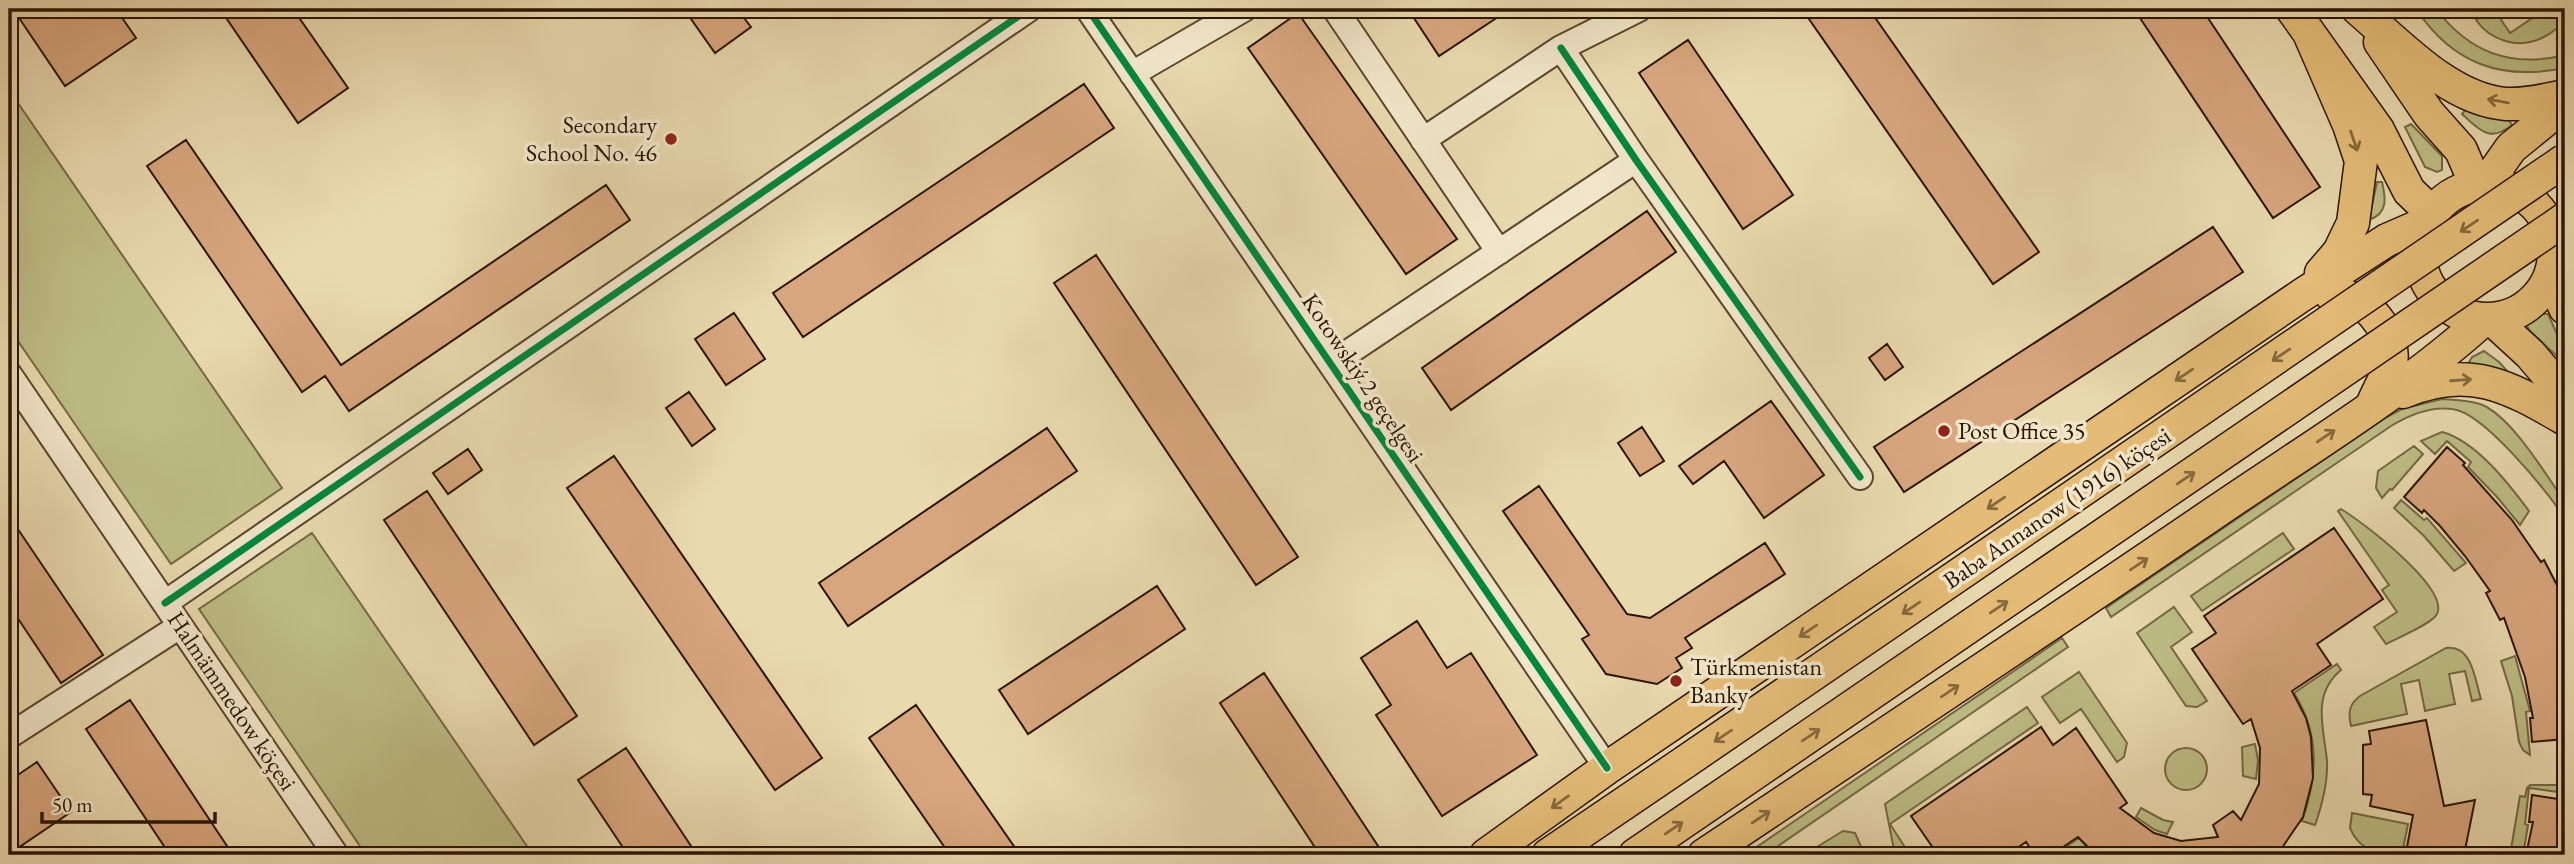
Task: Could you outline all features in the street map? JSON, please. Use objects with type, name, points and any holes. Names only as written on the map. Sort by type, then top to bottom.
[{"type":"main road","points":[[2358,9],[2442,80],[2477,97],[2506,104],[2565,96]]},
{"type":"main road","points":[[2358,9],[2429,114],[2461,150],[2480,185]]},
{"type":"main road","points":[[2300,21],[2378,130],[2409,191],[2429,218]]},
{"type":"main road","points":[[2300,21],[2349,125],[2361,161],[2353,223],[2339,252],[2302,295]]},
{"type":"main road","points":[[2480,185],[2511,148],[2565,104]]},
{"type":"main road","name":"Baba Annanow (1916) köçesi","points":[[1548,855],[2565,160]]},
{"type":"main road","points":[[1486,855],[1607,768],[2302,295],[2387,240],[2429,218],[2451,195],[2480,185],[2505,187],[2523,195],[2538,209],[2549,226],[2565,308]]},
{"type":"main road","points":[[2429,218],[2419,244],[2421,267],[2429,287],[2443,304],[2462,315],[2488,320],[2512,316],[2529,306],[2542,292],[2556,267]]},
{"type":"main road","name":"Baba Annanow (1916) köçesi","points":[[1635,855],[2565,219]]},
{"type":"main road","points":[[2302,295],[2348,297],[2365,307],[2380,322],[2389,341],[2391,361],[2372,405]]},
{"type":"main road","points":[[2488,320],[2530,354],[2565,395]]},
{"type":"main road","points":[[1704,855],[2077,607],[2372,405],[2488,320]]},
{"type":"main road","points":[[2372,405],[2413,388],[2451,380],[2472,379],[2496,383],[2520,393],[2565,419]]},
{"type":"street","points":[[165,603],[1029,9]]},
{"type":"street","name":"Kotowskiý 2 geçelgesi","points":[[1088,9],[1607,768]]},
{"type":"street","points":[[1132,74],[1244,9]]},
{"type":"street","points":[[1335,9],[1499,252]]},
{"type":"street","points":[[1423,140],[1561,48],[1639,9]]},
{"type":"street","points":[[1561,48],[1636,160],[1860,477]]},
{"type":"street","points":[[1331,364],[1636,160]]},
{"type":"street","points":[[9,374],[180,626],[9,736]]},
{"type":"street","name":"Halmämmedow köçesi","points":[[9,374],[336,855]]},
{"type":"shaded area","points":[[2416,9],[2436,9],[2463,37],[2493,53],[2509,58],[2527,59],[2565,55],[2565,68],[2520,72],[2499,70],[2480,64],[2446,43]]},
{"type":"shaded area","points":[[2494,9],[2510,33],[2546,9],[2565,9],[2565,22],[2542,38],[2514,43],[2497,38],[2476,20]]},
{"type":"shaded area","points":[[9,90],[282,488],[171,564],[9,328]]},
{"type":"shaded area","points":[[2467,108],[2506,116],[2512,125],[2497,133],[2485,132],[2462,114]]},
{"type":"shaded area","points":[[2411,124],[2442,156],[2442,170],[2437,172],[2425,167],[2405,127]]},
{"type":"shaded area","points":[[2377,182],[2382,182],[2384,205],[2380,214],[2369,220]]},
{"type":"shaded area","points":[[2541,314],[2548,314],[2565,352],[2560,359],[2527,326],[2529,321]]},
{"type":"shaded area","points":[[2484,351],[2509,373],[2468,364],[2472,357]]},
{"type":"shaded area","points":[[2442,399],[2480,404],[2504,420],[2527,447],[2565,502],[2565,518],[2514,455],[2481,424],[2465,413],[2452,409],[2428,410],[2391,426],[2111,617],[2106,608],[2385,418],[2402,409]]},
{"type":"shaded area","points":[[2442,432],[2467,444],[2491,465],[2512,489],[2529,511],[2520,525],[2468,467],[2471,462],[2447,441],[2435,454],[2421,441]]},
{"type":"shaded area","points":[[2414,446],[2423,454],[2382,498],[2376,488],[2378,471]]},
{"type":"shaded area","points":[[2401,500],[2424,520],[2427,518],[2466,563],[2454,571],[2424,536],[2394,508]]},
{"type":"shaded area","points":[[2341,509],[2384,541],[2418,573],[2430,588],[2437,603],[2437,614],[2434,618],[2386,644],[2374,627],[2397,612],[2382,590],[2389,585],[2338,511]]},
{"type":"shaded area","points":[[312,533],[533,855],[366,855],[199,609]]},
{"type":"shaded area","points":[[2283,533],[2294,549],[2202,611],[2191,596]]},
{"type":"shaded area","points":[[2174,607],[2192,632],[2171,647],[2207,701],[2197,707],[2186,706],[2137,633]]},
{"type":"shaded area","points":[[2062,638],[2068,647],[1765,855],[1745,855]]},
{"type":"shaded area","points":[[2446,648],[2455,648],[2467,657],[2481,699],[2472,701],[2465,671],[2449,674],[2455,704],[2425,711],[2419,680],[2401,684],[2407,714],[2351,726],[2350,709],[2360,696]]},
{"type":"shaded area","points":[[2515,656],[2530,711],[2526,712],[2530,755],[2523,750],[2519,742],[2512,696],[2501,661]]},
{"type":"shaded area","points":[[2337,664],[2341,670],[2326,690],[2323,701],[2322,724],[2327,769],[2324,794],[2315,825],[2302,821],[2311,788],[2314,756],[2308,724],[2294,693]]},
{"type":"shaded area","points":[[2079,672],[2127,743],[2124,757],[2117,762],[2081,709],[2060,723],[2042,697]]},
{"type":"shaded area","points":[[2027,707],[2038,723],[1890,824],[1910,855],[1895,855],[1885,804]]},
{"type":"shaded area","points":[[2255,744],[2258,760],[2256,779],[2243,776],[2242,747]]},
{"type":"shaded area","points":[[2186,748],[2201,754],[2207,769],[2201,784],[2186,790],[2171,784],[2165,769],[2171,754]]},
{"type":"shaded area","points":[[2530,785],[2565,785],[2565,793],[2529,788],[2525,824],[2528,825],[2523,855],[2510,855],[2520,796],[2525,797]]},
{"type":"shaded area","points":[[2141,808],[2163,820],[2173,822],[2167,834],[2155,830],[2136,817]]},
{"type":"shaded area","points":[[2352,813],[2408,824],[2402,854],[2406,855],[2381,853],[2366,848],[2350,828]]},
{"type":"shaded area","points":[[1843,831],[1855,833],[1863,851],[1849,855],[1804,855]]},
{"type":"shaded area","points":[[2079,838],[2094,855],[2054,855]]},
{"type":"building","points":[[13,9],[116,9],[136,38],[65,86]]},
{"type":"building","points":[[220,9],[293,9],[348,88],[298,123]]},
{"type":"building","points":[[684,9],[737,9],[751,27],[715,53]]},
{"type":"building","points":[[1408,9],[1510,9],[1439,56]]},
{"type":"building","points":[[1802,9],[1869,9],[2039,252],[1993,284]]},
{"type":"building","points":[[2134,9],[2202,9],[2320,187],[2273,218]]},
{"type":"building","points":[[1298,13],[1457,239],[1406,274],[1248,48]]},
{"type":"building","points":[[1688,40],[1793,195],[1743,229],[1639,73]]},
{"type":"building","points":[[1084,84],[1114,128],[803,337],[773,293]]},
{"type":"building","points":[[186,140],[341,365],[606,185],[630,220],[349,411],[325,376],[302,392],[147,166]]},
{"type":"building","points":[[1647,211],[1676,252],[1451,410],[1422,368]]},
{"type":"building","points":[[2213,227],[2243,272],[1904,492],[1874,447]]},
{"type":"building","points":[[1096,255],[1298,557],[1256,585],[1054,283]]},
{"type":"building","points":[[734,313],[765,359],[726,385],[695,339]]},
{"type":"building","points":[[1887,344],[1903,367],[1885,380],[1869,358]]},
{"type":"building","points":[[689,392],[715,429],[692,446],[666,408]]},
{"type":"building","points":[[1771,401],[1824,475],[1764,518],[1724,461],[1693,484],[1679,466]]},
{"type":"building","points":[[1642,427],[1664,461],[1640,476],[1618,443]]},
{"type":"building","points":[[1047,428],[1077,471],[848,626],[819,583]]},
{"type":"building","points":[[2447,447],[2465,463],[2463,465],[2512,520],[2541,562],[2544,560],[2560,591],[2557,593],[2565,612],[2565,739],[2532,742],[2530,718],[2533,718],[2525,677],[2504,618],[2500,620],[2486,593],[2490,591],[2440,526],[2424,510],[2422,513],[2404,497]]},
{"type":"building","points":[[468,449],[482,470],[448,494],[433,473]]},
{"type":"building","points":[[614,456],[822,758],[775,790],[567,488]]},
{"type":"building","points":[[1539,486],[1627,614],[1650,618],[1765,543],[1785,574],[1685,638],[1692,648],[1676,658],[1682,668],[1657,684],[1606,674],[1582,639],[1589,635],[1503,511]]},
{"type":"building","points":[[427,491],[577,716],[534,745],[384,520]]},
{"type":"building","points":[[9,516],[103,655],[61,683],[9,605]]},
{"type":"building","points":[[2334,528],[2383,599],[2317,644],[2331,665],[2292,691],[2306,718],[2311,737],[2313,778],[2303,817],[2277,855],[2096,855],[2078,837],[2051,855],[2035,855],[2026,842],[2007,855],[1938,855],[1911,816],[2041,727],[2053,745],[2076,728],[2127,803],[2120,808],[2154,833],[2181,841],[2218,837],[2213,825],[2233,811],[2241,820],[2259,784],[2260,748],[2251,719],[2243,724],[2192,649],[2216,633],[2204,616]]},
{"type":"building","points":[[1157,586],[1185,629],[1028,734],[999,690]]},
{"type":"building","points":[[1417,621],[1447,668],[1471,653],[1537,755],[1442,816],[1376,715],[1391,705],[1361,658]]},
{"type":"building","points":[[1264,673],[1384,855],[1320,855],[1220,703]]},
{"type":"building","points":[[130,700],[233,855],[170,855],[86,729]]},
{"type":"building","points":[[916,705],[1020,855],[950,855],[869,738]]},
{"type":"building","points":[[2426,720],[2444,806],[2475,800],[2464,855],[2447,855],[2407,847],[2413,815],[2370,806],[2372,795],[2363,794],[2363,745],[2371,744],[2369,731]]},
{"type":"building","points":[[626,748],[697,855],[628,855],[578,780]]},
{"type":"building","points":[[37,762],[71,812],[9,854],[9,781]]},
{"type":"building","points":[[2532,795],[2565,800],[2565,855],[2526,855],[2533,822],[2529,822]]},
{"type":"cycle path","points":[[165,603],[1029,9]]},
{"type":"cycle path","points":[[1088,9],[1607,768]]},
{"type":"cycle path","points":[[1561,48],[1636,160],[1860,477]]},
{"type":"place","name":"Secondary School No. 46","points":[[671,139]]},
{"type":"place","name":"Post Office 35","points":[[1944,431]]},
{"type":"place","name":"Türkmenistan Banky","points":[[1676,681]]}]
